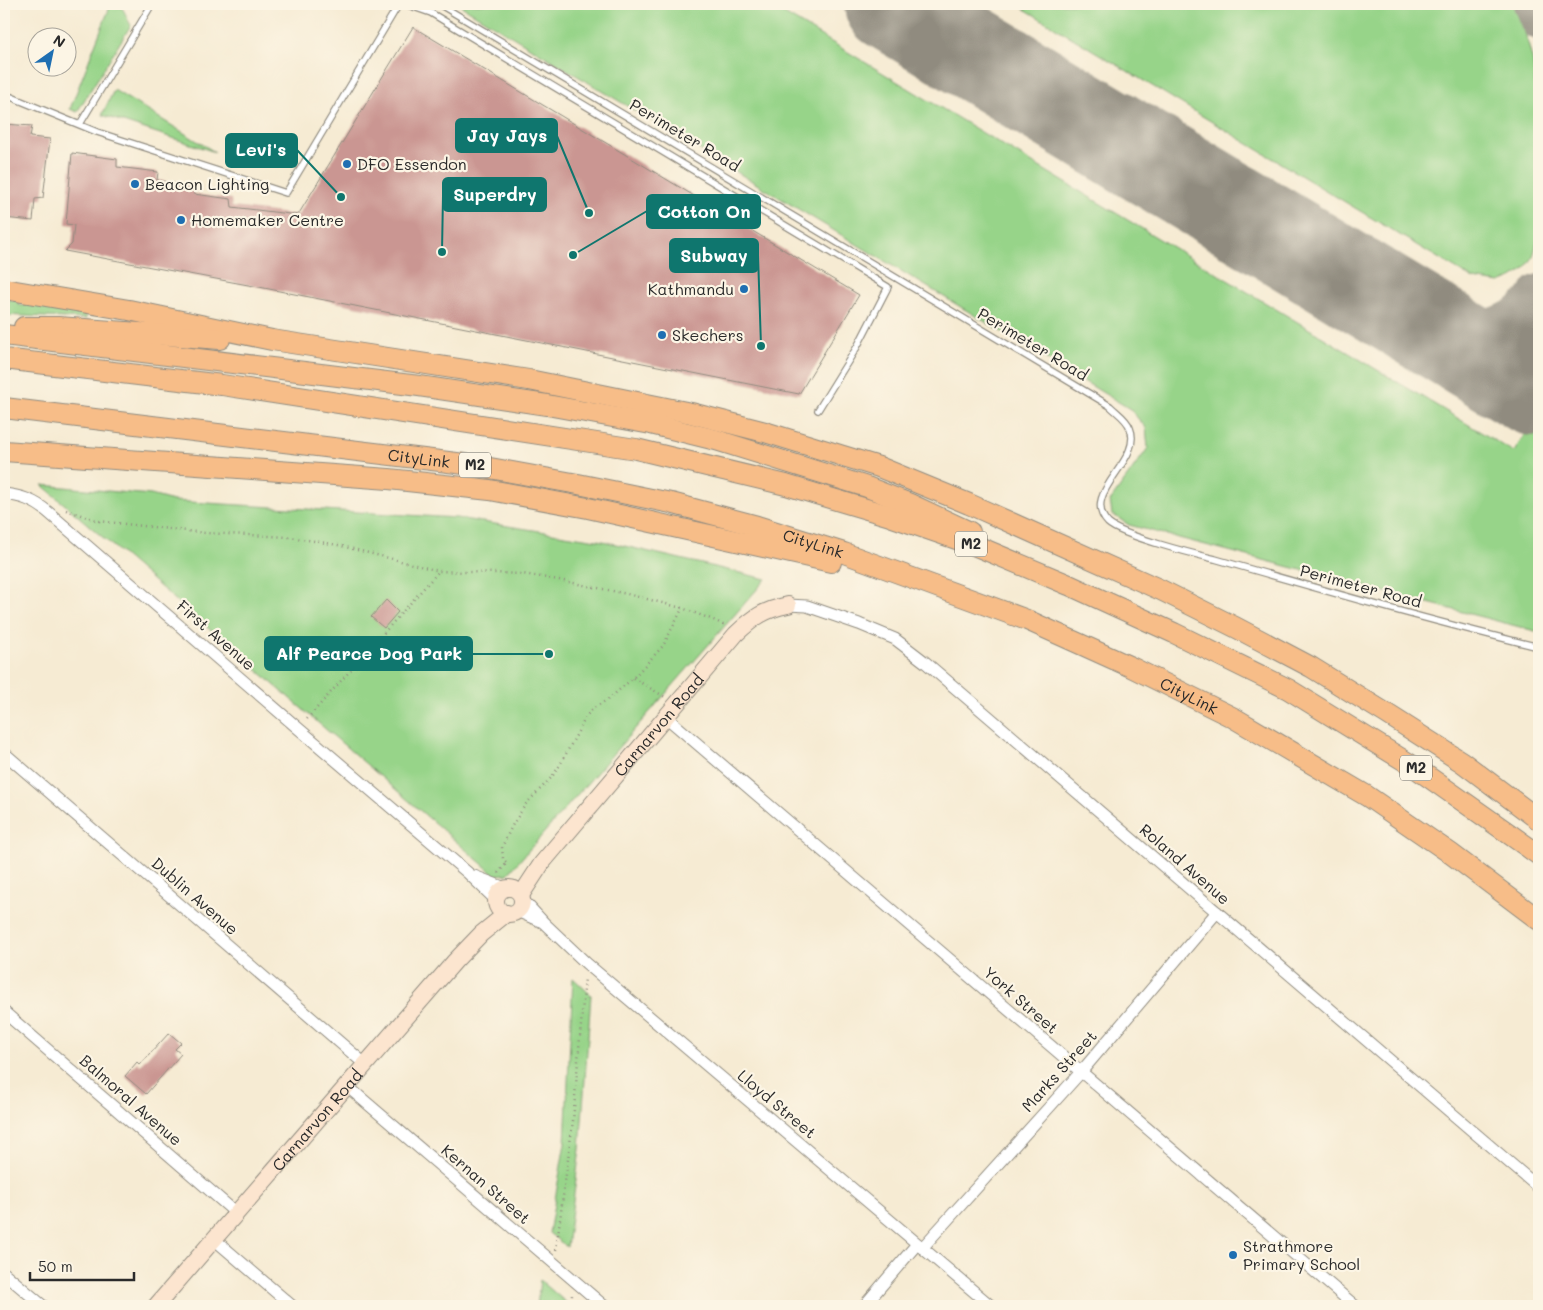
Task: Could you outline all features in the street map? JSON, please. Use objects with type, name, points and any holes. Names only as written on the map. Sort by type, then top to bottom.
[{"type":"highway","points":[[4,289],[129,310],[272,340],[528,380],[691,413],[764,432],[878,467],[969,504],[1144,582],[1244,631],[1311,667],[1462,762],[1539,820]]},
{"type":"highway","points":[[4,327],[58,327],[202,338],[272,340]]},
{"type":"highway","points":[[4,335],[419,386],[547,405],[651,424],[734,446],[867,487],[960,527],[1069,585]]},
{"type":"highway","name":"M2","points":[[4,359],[222,385],[636,450],[786,485],[890,516],[974,545],[1069,585],[1174,633],[1288,689],[1413,766],[1539,855]]},
{"type":"highway","name":"CityLink","points":[[4,408],[472,465],[671,503],[757,526],[844,553],[1027,620],[1131,667],[1234,718],[1367,796],[1450,853],[1539,920]]},
{"type":"highway","points":[[4,451],[389,479],[490,490],[598,510],[933,584]]},
{"type":"street","name":"First Avenue","points":[[4,494],[30,499],[48,512],[468,873],[507,898]]},
{"type":"street","name":"Carnarvon Road","points":[[156,1306],[480,934],[507,898],[542,863],[736,634],[751,619],[769,609],[788,605]]},
{"type":"street","name":"Roland Avenue","points":[[788,605],[808,606],[860,624],[894,639],[925,662],[1539,1188]]},
{"type":"street","name":"York Street","points":[[672,711],[1081,1072],[1355,1306]]},
{"type":"street","name":"Dublin Avenue","points":[[4,753],[366,1065]]},
{"type":"street","name":"First Avenue","points":[[468,873],[507,898]]},
{"type":"street","name":"Lloyd Street","points":[[507,898],[544,923],[586,963],[991,1306]]},
{"type":"street","name":"Marks Street","points":[[864,1306],[1081,1072],[1217,912]]},
{"type":"street","name":"Balmoral Avenue","points":[[4,1012],[236,1213]]},
{"type":"street","name":"Kernan Street","points":[[347,1086],[604,1306]]},
{"type":"street","points":[[214,1239],[292,1306]]},
{"type":"street","points":[[4,1273],[43,1306]]},
{"type":"lane","points":[[80,124],[151,4]]},
{"type":"lane","points":[[4,94],[80,124],[286,193],[400,4]]},
{"type":"lane","points":[[405,4],[431,13],[888,287],[856,347],[818,410]]},
{"type":"lane","name":"Perimeter Road","points":[[440,4],[1110,406],[1130,426],[1133,436],[1128,453],[1100,502],[1101,511],[1110,524],[1131,534],[1193,553],[1539,647]]},
{"type":"path","points":[[48,512],[53,506],[99,521],[205,533],[290,537],[338,545],[439,571],[523,574],[627,594],[682,608],[716,621],[736,634]]},
{"type":"path","points":[[299,729],[439,571]]},
{"type":"path","points":[[507,898],[507,863],[503,860],[502,847],[513,824],[526,804],[555,772],[587,715],[633,678],[663,646],[682,608]]},
{"type":"path","points":[[633,678],[672,711]]},
{"type":"path","points":[[554,1264],[573,1122],[586,963]]},
{"type":"green space","points":[[111,4],[122,8],[131,25],[77,112],[70,109]]},
{"type":"green space","points":[[458,4],[768,4],[1514,452],[1539,410],[1539,632],[1129,525],[1112,514],[1110,501],[1148,448],[1146,428],[1130,409]]},
{"type":"green space","points":[[1016,4],[1515,4],[1533,62],[1539,123],[1539,234],[1533,257],[1525,269],[1514,277],[1500,283],[1473,279]]},
{"type":"green space","points":[[114,90],[215,152],[102,115]]},
{"type":"green space","points":[[4,299],[20,301],[19,305],[24,306],[25,302],[86,311],[86,319],[4,315]]},
{"type":"green space","points":[[42,485],[151,495],[173,501],[457,518],[603,541],[766,579],[508,874],[495,875]]},
{"type":"green space","points":[[573,978],[591,995],[580,1149],[567,1247],[549,1233],[565,1143]]},
{"type":"green space","points":[[540,1280],[570,1306],[537,1306]]},
{"type":"building","points":[[413,27],[859,295],[799,394],[259,287],[65,251],[72,244],[74,225],[66,224],[72,153],[117,159],[117,167],[158,172],[157,180],[194,187],[194,194],[231,199],[232,207],[298,215]]},
{"type":"building","points":[[4,124],[32,126],[30,137],[50,139],[43,198],[35,199],[33,221],[4,218]]},
{"type":"building","points":[[386,600],[398,612],[384,628],[371,617]]},
{"type":"building","points":[[169,1033],[181,1043],[175,1049],[181,1054],[146,1094],[125,1076],[137,1062],[140,1065]]},
{"type":"taxiway","points":[[1532,4],[1539,21]]},
{"type":"taxiway","points":[[1432,329],[1463,331],[1492,327],[1518,315],[1539,293]]},
{"type":"taxiway","points":[[1510,375],[1539,326]]},
{"type":"runway","points":[[891,4],[1533,389]]},
{"type":"place","name":"DFO Essendon","points":[[347,164]]},
{"type":"place","name":"Beacon Lighting","points":[[135,184]]},
{"type":"place","name":"Levi's","points":[[341,197]]},
{"type":"place","name":"Jay Jays","points":[[589,213]]},
{"type":"place","name":"Homemaker Centre","points":[[181,220]]},
{"type":"place","name":"Superdry","points":[[442,252]]},
{"type":"place","name":"Cotton On","points":[[573,255]]},
{"type":"place","name":"Kathmandu","points":[[744,289]]},
{"type":"place","name":"Skechers","points":[[662,335]]},
{"type":"place","name":"Subway","points":[[761,346]]},
{"type":"place","name":"Alf Pearce Dog Park","points":[[549,654]]},
{"type":"place","name":"Strathmore Primary School","points":[[1233,1255]]}]
